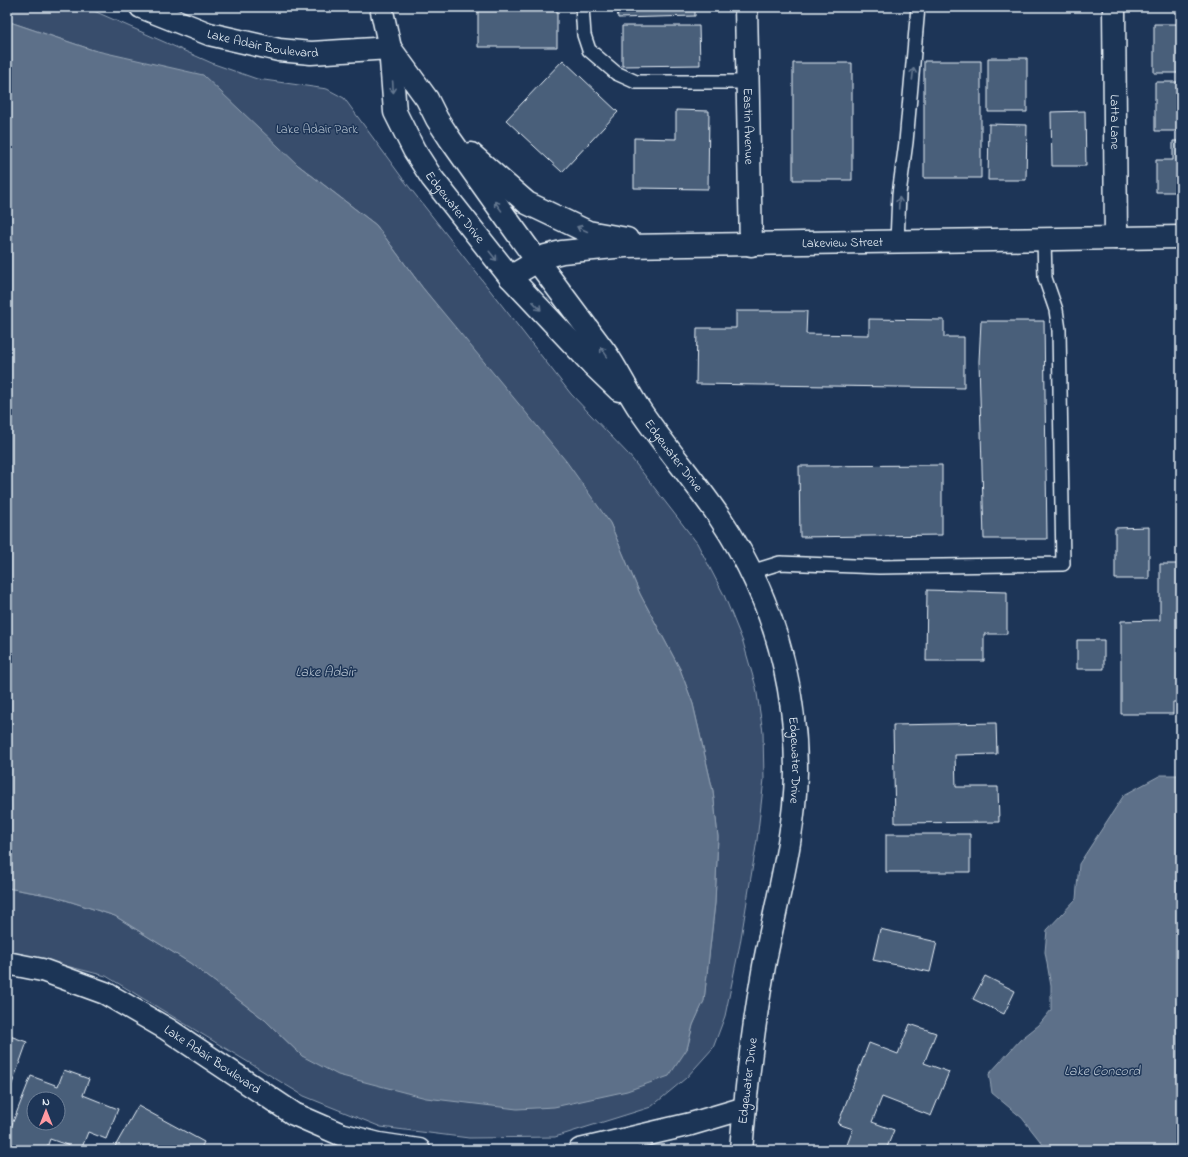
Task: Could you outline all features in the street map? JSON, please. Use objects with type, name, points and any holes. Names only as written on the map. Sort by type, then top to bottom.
[{"type":"street","name":"Lake Adair Boulevard","points":[[141,7],[209,34],[279,50],[312,53],[390,48]]},
{"type":"street","name":"Edgewater Drive","points":[[381,7],[390,48],[395,112],[404,133],[414,150],[432,178],[510,277],[592,364],[639,409]]},
{"type":"street","name":"Eastin Avenue","points":[[746,7],[751,245]]},
{"type":"street","name":"Latta Lane","points":[[1114,7],[1116,238]]},
{"type":"street","name":"Edgewater Drive","points":[[390,48],[427,99],[446,134],[607,355],[639,409],[719,517],[733,538],[751,572],[772,620],[785,666],[790,693],[796,777],[791,826],[757,1008],[744,1108],[741,1150]]},
{"type":"street","points":[[446,134],[527,203],[588,232],[661,246]]},
{"type":"street","name":"Lakeview Street","points":[[510,277],[546,256],[562,252],[626,246],[1181,237]]},
{"type":"street","name":"Lake Adair Boulevard","points":[[7,963],[42,970],[105,993],[167,1029],[294,1114],[340,1134],[379,1144],[419,1150]]},
{"type":"street","points":[[580,1150],[691,1124],[744,1108]]},
{"type":"lane","points":[[582,7],[584,35],[589,50],[616,73],[629,79],[636,82],[747,82]]},
{"type":"lane","points":[[897,242],[899,194],[907,134],[918,7]]},
{"type":"lane","points":[[751,572],[780,563],[879,567],[1063,564],[1059,330],[1056,310],[1045,278],[1044,239]]},
{"type":"green space","name":"Lake Adair Park","points":[[7,7],[85,7],[214,64],[257,79],[327,89],[344,98],[403,179],[571,394],[629,455],[697,543],[724,595],[743,642],[756,687],[763,732],[764,779],[757,840],[740,944],[725,1016],[713,1048],[686,1078],[651,1107],[555,1137],[469,1138],[381,1127],[304,1096],[106,976],[7,951],[7,888],[53,896],[115,916],[190,963],[265,1020],[302,1056],[687,1049],[693,1025],[704,1000],[715,903],[718,837],[713,791],[693,704],[680,669],[640,594],[610,523],[422,287],[376,225],[298,165],[93,50],[7,21]]},
{"type":"water","name":"Lake Adair","points":[[7,21],[93,50],[203,75],[298,165],[376,225],[422,287],[566,461],[610,523],[640,594],[680,669],[693,704],[713,791],[718,837],[715,903],[704,1001],[693,1025],[687,1049],[669,1076],[627,1091],[554,1107],[517,1109],[426,1098],[338,1075],[302,1056],[265,1020],[190,963],[115,916],[53,896],[7,888]]},
{"type":"water","name":"Lake Concord","points":[[1161,775],[1181,775],[1181,1150],[1044,1150],[1044,1146],[1022,1118],[992,1093],[989,1074],[1020,1040],[1039,1025],[1051,1010],[1051,986],[1045,952],[1047,930],[1076,899],[1079,864],[1124,795]]},
{"type":"building","points":[[478,7],[557,7],[557,47],[478,47]]},
{"type":"building","points":[[617,7],[695,7],[695,16],[618,18]]},
{"type":"building","points":[[1181,7],[1181,8],[1153,8]]},
{"type":"building","points":[[1154,24],[1181,24],[1181,73],[1154,73]]},
{"type":"building","points":[[622,26],[699,26],[700,65],[622,66]]},
{"type":"building","points":[[988,58],[1027,58],[1027,112],[988,112]]},
{"type":"building","points":[[563,60],[618,112],[562,172],[506,120]]},
{"type":"building","points":[[924,61],[981,61],[981,178],[924,178]]},
{"type":"building","points":[[793,63],[852,63],[852,180],[793,180]]},
{"type":"building","points":[[1155,82],[1181,82],[1181,131],[1155,131]]},
{"type":"building","points":[[676,110],[709,111],[708,189],[634,188],[634,138],[676,139]]},
{"type":"building","points":[[1085,111],[1086,166],[1052,166],[1051,112]]},
{"type":"building","points":[[989,124],[1027,125],[1026,180],[988,180]]},
{"type":"building","points":[[1173,141],[1181,141],[1181,192],[1156,192],[1156,160],[1173,160]]},
{"type":"building","points":[[736,311],[807,311],[806,334],[869,335],[869,319],[944,320],[944,337],[964,337],[964,388],[696,384],[697,328],[736,328]]},
{"type":"building","points":[[981,321],[1044,321],[1047,539],[984,539],[979,361]]},
{"type":"building","points":[[942,465],[942,535],[800,537],[799,466]]},
{"type":"building","points":[[1149,527],[1149,579],[1115,579],[1115,528]]},
{"type":"building","points":[[1160,564],[1181,564],[1181,702],[1173,702],[1173,714],[1121,714],[1121,621],[1160,620]]},
{"type":"building","points":[[927,590],[1007,592],[1007,634],[984,634],[984,661],[926,661]]},
{"type":"building","points":[[1077,640],[1104,640],[1104,669],[1077,669]]},
{"type":"building","points":[[996,723],[997,754],[955,755],[956,787],[998,787],[999,822],[895,823],[893,725]]},
{"type":"building","points":[[886,834],[970,834],[970,872],[886,872]]},
{"type":"building","points":[[880,929],[937,942],[930,972],[873,960]]},
{"type":"building","points":[[985,976],[1015,991],[1004,1014],[973,999]]},
{"type":"building","points":[[910,1024],[936,1033],[924,1063],[949,1072],[931,1116],[882,1097],[872,1122],[894,1130],[886,1150],[845,1150],[853,1129],[838,1124],[869,1043],[898,1054]]},
{"type":"building","points":[[7,1035],[27,1042],[7,1098]]},
{"type":"building","points":[[64,1070],[89,1079],[83,1095],[118,1109],[106,1139],[88,1132],[81,1150],[50,1139],[46,1150],[22,1150],[7,1144],[7,1137],[31,1076],[58,1086]]},
{"type":"building","points":[[138,1106],[204,1142],[200,1150],[113,1150]]}]
